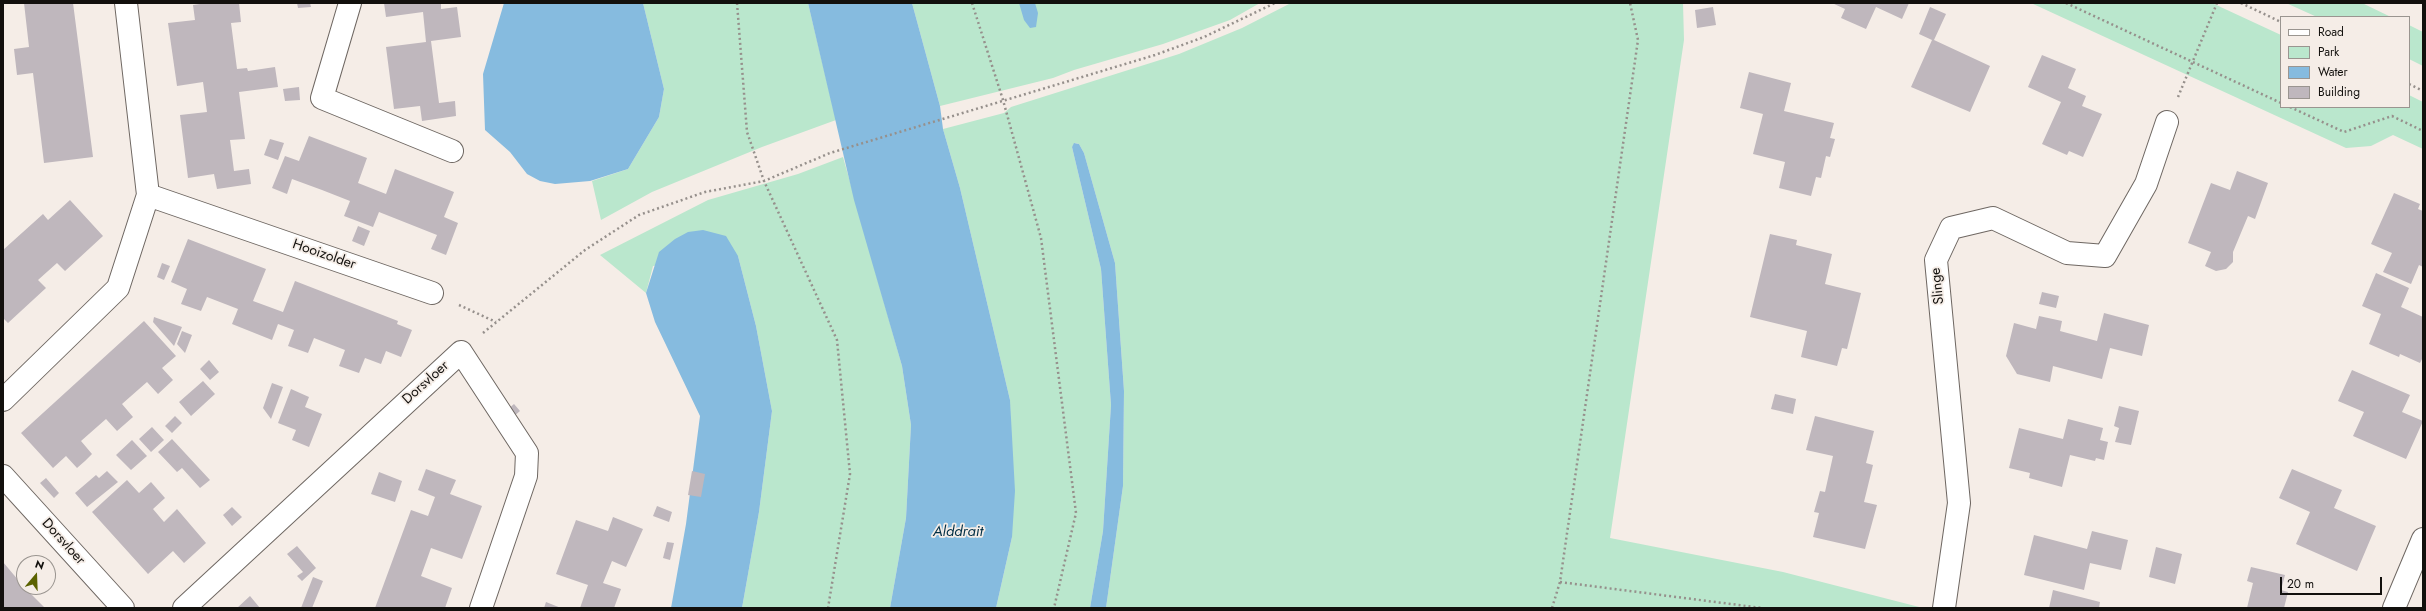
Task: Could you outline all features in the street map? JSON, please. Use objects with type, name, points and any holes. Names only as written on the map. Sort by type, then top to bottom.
[{"type":"street","points":[[3,400],[118,288],[148,195],[126,3]]},
{"type":"street","points":[[350,3],[322,98],[452,152]]},
{"type":"street","name":"Slinge","points":[[1944,608],[1960,503],[1936,260],[1951,228],[1993,218],[2067,253],[2104,256],[2146,184],[2167,122]]},
{"type":"street","name":"Hooizolder","points":[[148,195],[432,293]]},
{"type":"street","name":"Dorsvloer","points":[[184,608],[461,352],[527,453],[526,476],[481,608]]},
{"type":"street","name":"Dorsvloer","points":[[3,476],[123,608]]},
{"type":"street","points":[[2394,608],[2423,539]]},
{"type":"path","points":[[737,3],[747,132],[764,181],[837,340],[850,474],[828,608]]},
{"type":"path","points":[[972,3],[1004,100],[1041,238],[1076,513],[1054,608]]},
{"type":"path","points":[[461,352],[585,250],[639,215],[705,192],[764,181],[830,153],[951,118],[1004,100],[1169,50],[1204,37],[1275,3]]},
{"type":"path","points":[[1552,608],[1560,582],[1638,40],[1630,3]]},
{"type":"path","points":[[2066,3],[2280,103]]},
{"type":"path","points":[[2167,122],[2217,3]]},
{"type":"path","points":[[2241,3],[2280,22]]},
{"type":"path","points":[[2410,84],[2423,91]]},
{"type":"path","points":[[2292,108],[2344,132],[2392,116],[2423,131]]},
{"type":"path","points":[[432,293],[496,322]]},
{"type":"path","points":[[1560,582],[1762,608]]},
{"type":"green space","points":[[643,3],[808,3],[836,120],[762,147],[652,192],[601,220],[592,181],[628,169],[659,117],[664,89]]},
{"type":"green space","points":[[912,3],[1260,3],[1230,20],[1163,44],[1074,70],[1053,78],[940,106]]},
{"type":"green space","points":[[1291,3],[1683,3],[1684,40],[1610,538],[1783,572],[1923,608],[1106,608],[1123,486],[1124,391],[1115,263],[1084,153],[1079,144],[1075,143],[1072,147],[1101,269],[1111,405],[1103,531],[1090,608],[996,608],[1012,537],[1010,400],[960,188],[943,129],[1004,113],[1011,107],[1179,54],[1242,28]]},
{"type":"green space","points":[[2031,3],[2212,3],[2280,35],[2280,108],[2410,108],[2410,96],[2423,102],[2423,149],[2393,135],[2371,146],[2346,148]]},
{"type":"green space","points":[[2286,3],[2362,3],[2389,16],[2315,16]]},
{"type":"green space","points":[[2410,26],[2423,32],[2423,66],[2410,60]]},
{"type":"green space","points":[[843,157],[902,366],[911,425],[906,518],[890,608],[742,608],[759,512],[772,411],[756,326],[738,256],[653,266],[646,293],[600,255],[708,200],[798,174]]},
{"type":"water","points":[[504,3],[643,3],[664,89],[659,117],[628,169],[590,181],[555,184],[540,181],[527,174],[510,152],[485,130],[483,74]]},
{"type":"water","name":"Alddrait","points":[[808,3],[912,3],[940,106],[943,129],[960,188],[1010,400],[1015,491],[1012,537],[996,608],[890,608],[906,518],[911,425],[902,366],[854,200]]},
{"type":"water","points":[[1019,3],[1035,3],[1038,13],[1036,27],[1030,28],[1024,20]]},
{"type":"water","points":[[1074,143],[1079,144],[1084,153],[1115,263],[1124,391],[1123,486],[1106,608],[1090,608],[1103,531],[1111,405],[1101,269],[1072,147]]},
{"type":"water","points":[[703,230],[726,236],[738,256],[756,326],[772,411],[759,512],[742,608],[671,608],[686,524],[700,416],[655,322],[646,293],[659,252],[675,239],[688,232]]},
{"type":"building","points":[[24,3],[73,3],[93,157],[44,163],[33,73],[17,75],[14,49],[29,47]]},
{"type":"building","points":[[207,3],[239,3],[241,22],[231,23],[237,69],[247,68],[248,71],[275,67],[278,87],[239,92],[245,139],[230,140],[234,171],[249,169],[251,184],[217,189],[214,174],[188,178],[180,115],[207,112],[203,82],[177,86],[168,23],[195,20],[193,5]]},
{"type":"building","points":[[297,3],[310,3],[311,7],[298,8]]},
{"type":"building","points":[[384,3],[441,3],[441,9],[457,7],[461,37],[431,41],[439,103],[455,101],[456,116],[422,121],[420,106],[394,109],[386,47],[426,42],[423,12],[386,17]]},
{"type":"building","points":[[1832,3],[1909,3],[1902,19],[1876,7],[1866,29],[1841,18],[1845,9]]},
{"type":"building","points":[[1713,7],[1716,25],[1697,28],[1695,10]]},
{"type":"building","points":[[1930,7],[1946,14],[1934,40],[1990,66],[1970,112],[1911,87],[1932,40],[1919,34]]},
{"type":"building","points":[[2042,55],[2076,69],[2068,88],[2086,96],[2082,106],[2102,114],[2083,157],[2069,151],[2067,155],[2042,144],[2061,102],[2028,87]]},
{"type":"building","points":[[1749,72],[1791,83],[1784,111],[1834,123],[1830,138],[1835,139],[1830,157],[1826,156],[1821,178],[1816,177],[1811,196],[1779,188],[1785,162],[1753,154],[1763,114],[1740,108]]},
{"type":"building","points":[[299,87],[300,100],[285,101],[283,89]]},
{"type":"building","points":[[309,136],[367,158],[358,183],[386,194],[395,169],[454,192],[444,217],[458,223],[446,255],[431,249],[437,235],[379,212],[373,227],[344,216],[350,201],[322,190],[292,179],[287,194],[272,188],[285,156],[299,161]]},
{"type":"building","points":[[270,139],[284,143],[278,160],[264,155]]},
{"type":"building","points":[[2237,171],[2268,183],[2255,219],[2248,216],[2233,252],[2233,262],[2226,269],[2216,271],[2205,266],[2211,252],[2188,243],[2211,183],[2230,190]]},
{"type":"building","points":[[2394,193],[2420,204],[2418,209],[2423,211],[2423,267],[2419,265],[2411,284],[2383,272],[2392,253],[2371,244]]},
{"type":"building","points":[[70,200],[103,236],[65,271],[57,263],[38,280],[46,288],[8,323],[3,318],[3,250],[43,214],[48,220]]},
{"type":"building","points":[[358,226],[370,231],[364,246],[352,241]]},
{"type":"building","points":[[1770,234],[1797,240],[1796,245],[1832,254],[1825,284],[1861,293],[1847,349],[1842,348],[1837,366],[1801,357],[1807,331],[1750,317]]},
{"type":"building","points":[[188,239],[266,269],[253,301],[283,312],[295,281],[398,321],[397,324],[412,330],[401,357],[386,351],[381,364],[365,358],[359,373],[339,366],[345,350],[314,338],[308,353],[288,346],[294,330],[278,324],[272,340],[232,324],[238,309],[207,297],[201,311],[181,304],[187,289],[171,282]]},
{"type":"building","points":[[162,263],[170,266],[164,280],[157,277]]},
{"type":"building","points":[[2376,273],[2409,288],[2401,307],[2423,317],[2423,357],[2420,363],[2400,354],[2399,357],[2369,344],[2381,314],[2362,306]]},
{"type":"building","points":[[2042,292],[2059,296],[2056,308],[2039,304]]},
{"type":"building","points":[[2104,313],[2149,325],[2142,356],[2110,348],[2102,379],[2053,366],[2050,382],[2017,374],[2006,356],[2014,323],[2036,329],[2039,316],[2062,321],[2060,331],[2097,341]]},
{"type":"building","points":[[154,317],[182,327],[174,346],[153,322]]},
{"type":"building","points":[[144,321],[176,356],[162,368],[173,380],[158,394],[147,382],[122,404],[133,417],[117,431],[106,419],[81,441],[92,454],[77,468],[66,456],[53,468],[21,433]]},
{"type":"building","points":[[182,331],[192,335],[185,353],[177,344]]},
{"type":"building","points":[[209,360],[219,372],[210,380],[200,369]]},
{"type":"building","points":[[2352,370],[2410,395],[2402,412],[2423,421],[2406,459],[2353,436],[2364,412],[2338,401]]},
{"type":"building","points":[[203,381],[215,394],[191,416],[179,402]]},
{"type":"building","points":[[272,383],[283,387],[271,419],[263,408]]},
{"type":"building","points":[[291,389],[309,397],[305,407],[322,414],[309,447],[292,440],[296,430],[278,423]]},
{"type":"building","points":[[1775,394],[1796,399],[1793,414],[1771,409]]},
{"type":"building","points":[[514,404],[520,411],[513,417],[507,410]]},
{"type":"building","points":[[2119,406],[2139,411],[2131,445],[2115,442],[2119,428],[2114,426]]},
{"type":"building","points":[[175,416],[182,423],[172,433],[165,426]]},
{"type":"building","points":[[1815,416],[1874,431],[1866,463],[1873,465],[1864,502],[1877,505],[1865,549],[1813,537],[1819,513],[1814,512],[1820,491],[1825,492],[1833,456],[1806,450]]},
{"type":"building","points":[[2068,419],[2103,428],[2100,440],[2108,442],[2104,460],[2096,458],[2095,461],[2070,455],[2062,487],[2029,478],[2030,473],[2009,468],[2019,428],[2063,439]]},
{"type":"building","points":[[152,427],[164,440],[151,452],[139,439]]},
{"type":"building","points":[[172,439],[210,480],[200,488],[182,468],[177,472],[158,452]]},
{"type":"building","points":[[132,440],[147,456],[131,470],[116,455]]},
{"type":"building","points":[[426,469],[456,480],[450,494],[482,506],[462,559],[431,548],[421,576],[452,588],[445,608],[375,608],[411,510],[428,516],[435,497],[418,490]]},
{"type":"building","points":[[2292,469],[2342,490],[2334,508],[2376,526],[2357,571],[2296,544],[2310,512],[2279,498]]},
{"type":"building","points":[[107,471],[118,482],[87,507],[75,493],[96,475],[99,478]]},
{"type":"building","points":[[692,471],[705,474],[701,497],[688,495]]},
{"type":"building","points":[[379,472],[402,481],[395,502],[371,494]]},
{"type":"building","points":[[46,478],[59,493],[54,498],[40,483]]},
{"type":"building","points":[[127,480],[139,493],[151,482],[165,498],[153,509],[164,522],[177,509],[206,543],[184,563],[173,551],[148,574],[92,512]]},
{"type":"building","points":[[657,506],[672,512],[669,522],[653,516]]},
{"type":"building","points":[[232,507],[242,517],[232,526],[223,515]]},
{"type":"building","points":[[613,517],[643,529],[626,567],[612,561],[603,583],[621,589],[614,608],[580,608],[588,585],[556,574],[576,520],[608,531]]},
{"type":"building","points":[[2092,531],[2128,540],[2121,570],[2090,563],[2084,590],[2024,575],[2034,535],[2087,549]]},
{"type":"building","points":[[667,542],[674,543],[670,560],[663,558]]},
{"type":"building","points":[[297,546],[316,568],[302,581],[297,576],[303,572],[287,554]]},
{"type":"building","points":[[2156,547],[2182,554],[2175,584],[2149,577]]},
{"type":"building","points":[[3,562],[16,577],[16,595],[32,595],[45,608],[3,608]]},
{"type":"building","points":[[2251,567],[2285,575],[2281,590],[2288,592],[2284,608],[2247,608],[2253,583],[2247,581]]},
{"type":"building","points":[[313,577],[323,581],[312,608],[301,608]]},
{"type":"building","points":[[2053,590],[2100,602],[2099,608],[2049,608]]},
{"type":"building","points":[[250,596],[260,608],[237,608]]},
{"type":"building","points":[[546,602],[561,608],[544,608]]}]
